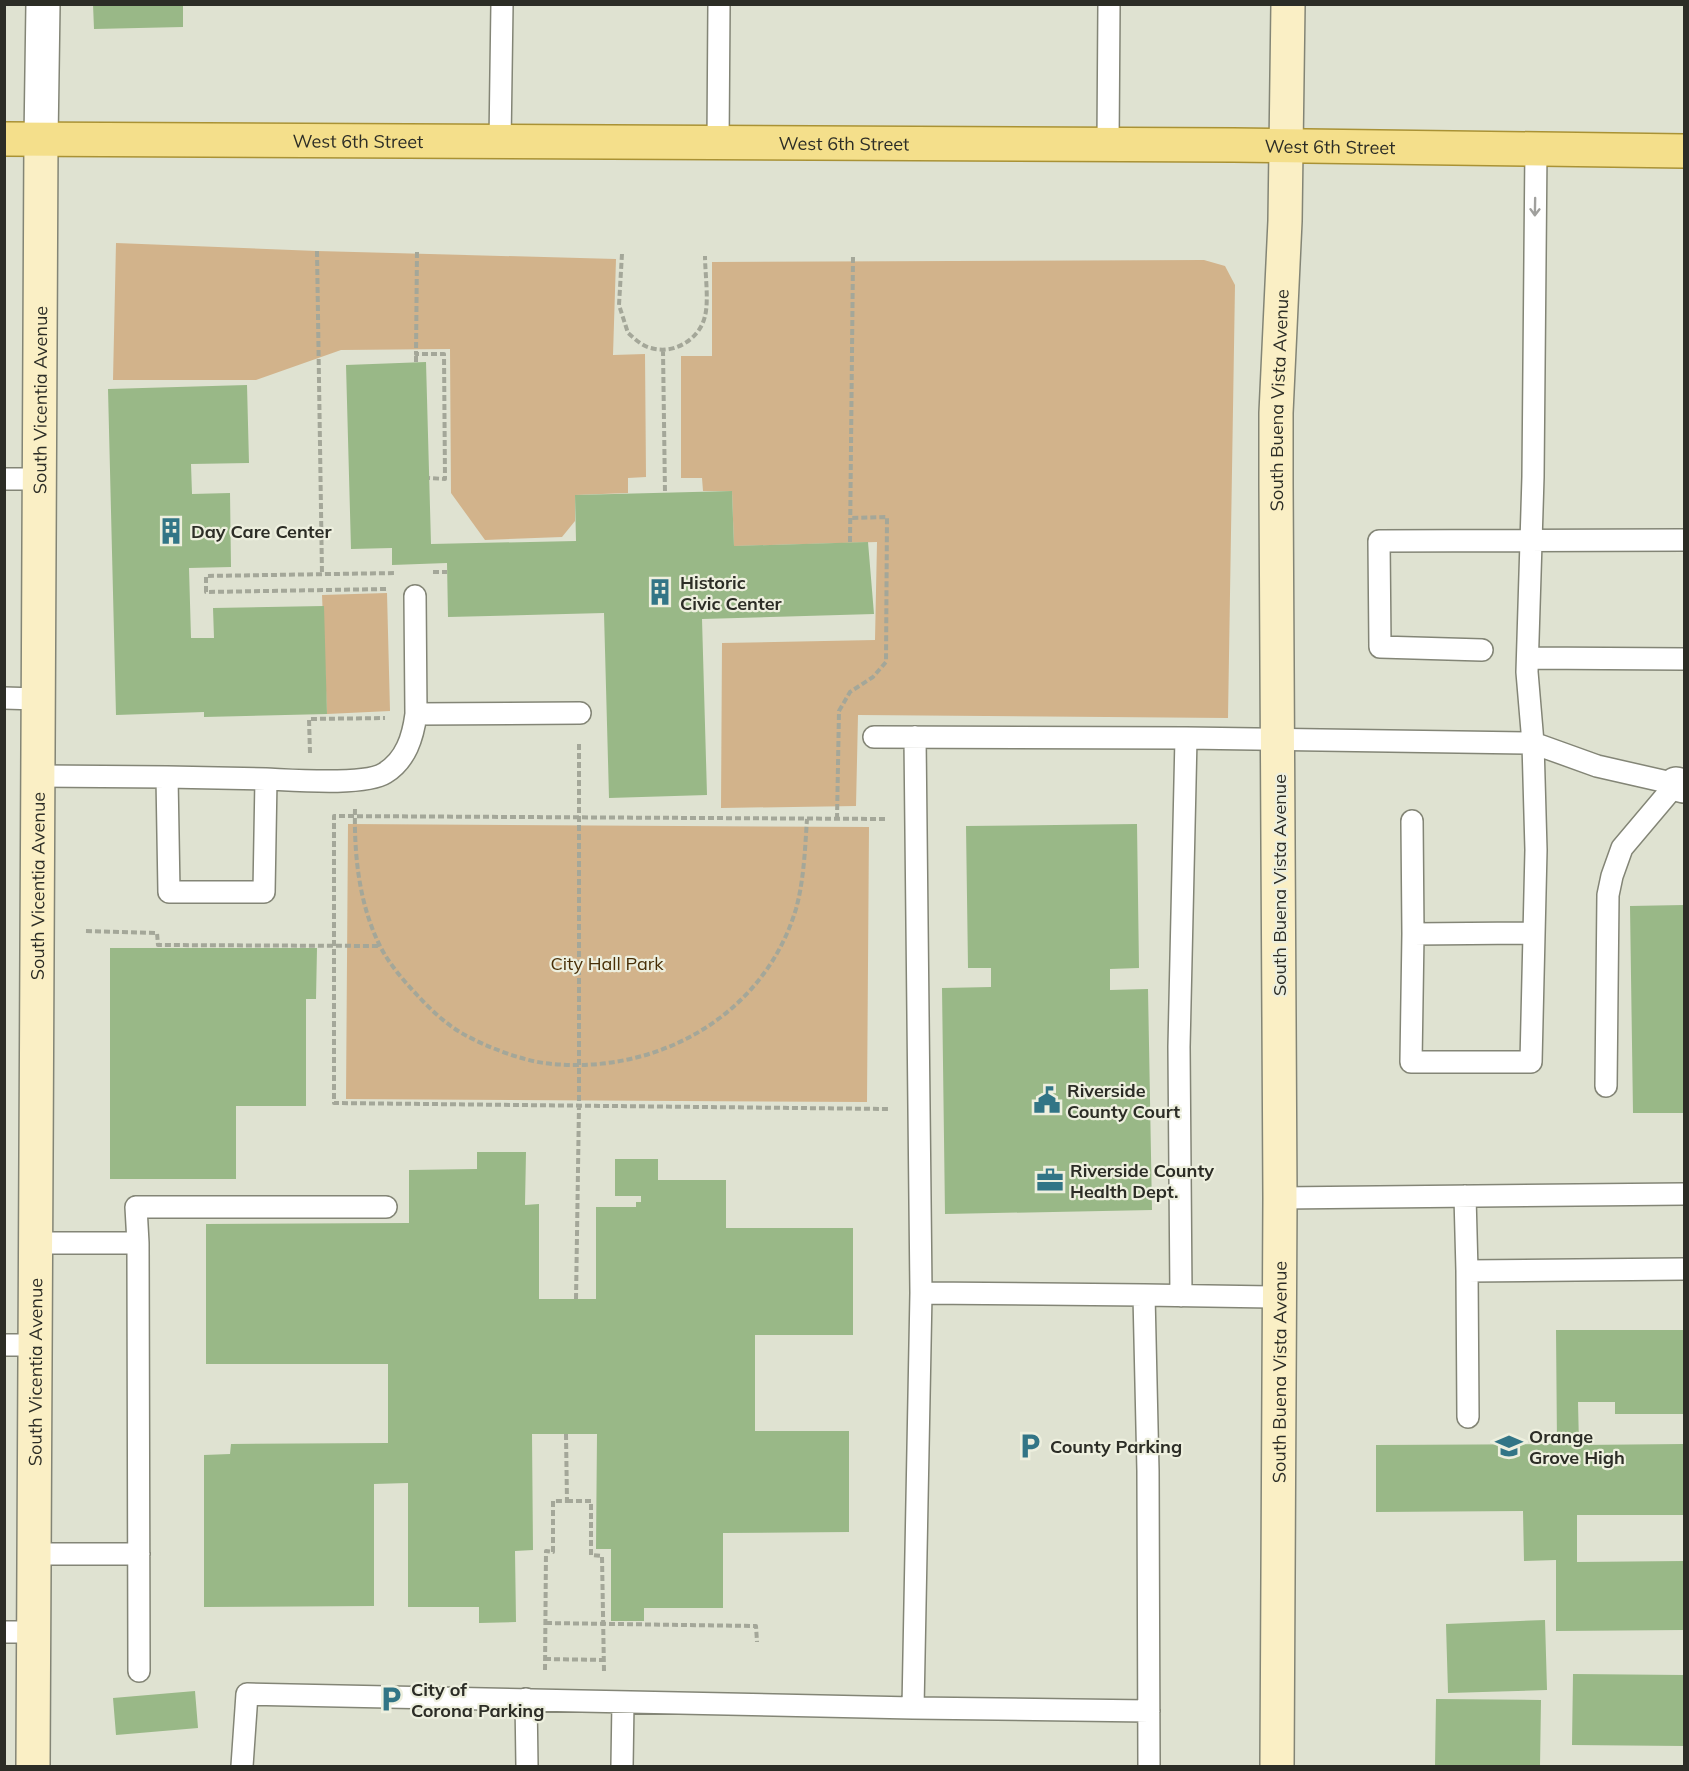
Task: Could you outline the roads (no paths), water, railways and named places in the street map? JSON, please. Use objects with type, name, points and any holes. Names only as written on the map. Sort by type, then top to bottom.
[{"type":"main road","name":"West 6th Street","points":[[4,139],[1108,144],[1684,151]]},
{"type":"street","name":"South Vicentia Avenue","points":[[33,1767],[19,1632],[35,1554],[20,1345],[36,1243],[43,4]]},
{"type":"street","name":"South Buena Vista Avenue","points":[[1277,1767],[1280,1198],[1276,413],[1287,146],[1288,4]]},
{"type":"lane","points":[[500,142],[502,4]]},
{"type":"lane","points":[[718,144],[719,4]]},
{"type":"lane","points":[[1108,144],[1109,4]]},
{"type":"lane","points":[[1412,821],[1411,1062],[1531,1062],[1536,850],[1528,658],[1536,148]]},
{"type":"lane","points":[[4,479],[39,479]]},
{"type":"lane","points":[[1482,650],[1380,647],[1379,541],[1684,540]]},
{"type":"lane","points":[[38,776],[355,781],[384,774],[401,758],[412,739],[416,714],[415,596]]},
{"type":"lane","points":[[1528,658],[1684,659]]},
{"type":"lane","points":[[4,698],[38,699]]},
{"type":"lane","points":[[416,714],[580,713]]},
{"type":"lane","points":[[874,737],[1278,738],[1533,743],[1597,766],[1680,785],[1622,849],[1612,876],[1608,895],[1606,1086]]},
{"type":"lane","points":[[913,1708],[921,1293],[915,737]]},
{"type":"lane","points":[[1181,1296],[1179,1047],[1186,738]]},
{"type":"lane","points":[[167,777],[169,892],[264,892],[266,779]]},
{"type":"lane","points":[[1413,934],[1534,933]]},
{"type":"lane","points":[[1280,1198],[1684,1194]]},
{"type":"lane","points":[[1465,1196],[1468,1417]]},
{"type":"lane","points":[[139,1671],[136,1207],[386,1207]]},
{"type":"lane","points":[[36,1243],[138,1243]]},
{"type":"lane","points":[[1467,1271],[1684,1269]]},
{"type":"lane","points":[[921,1293],[1279,1297]]},
{"type":"lane","points":[[1144,1295],[1148,1483],[1149,1767]]},
{"type":"lane","points":[[35,1554],[138,1554]]},
{"type":"lane","points":[[242,1767],[247,1694],[1149,1711]]},
{"type":"lane","points":[[526,1699],[527,1767]]},
{"type":"lane","points":[[622,1767],[623,1702]]},
{"type":"place","name":"Day Care Center","points":[[171,531]]},
{"type":"place","name":"Historic Civic Center","points":[[660,592]]},
{"type":"place","name":"Riverside County Court","points":[[1047,1100]]},
{"type":"place","name":"Riverside County Health Dept.","points":[[1050,1180]]},
{"type":"place","name":"County Parking","points":[[1030,1446]]},
{"type":"place","name":"Orange Grove High","points":[[1509,1446]]},
{"type":"place","name":"City of Corona Parking","points":[[391,1699]]},
{"type":"park label","name":"City Hall Park","points":[[607,963]]}]
